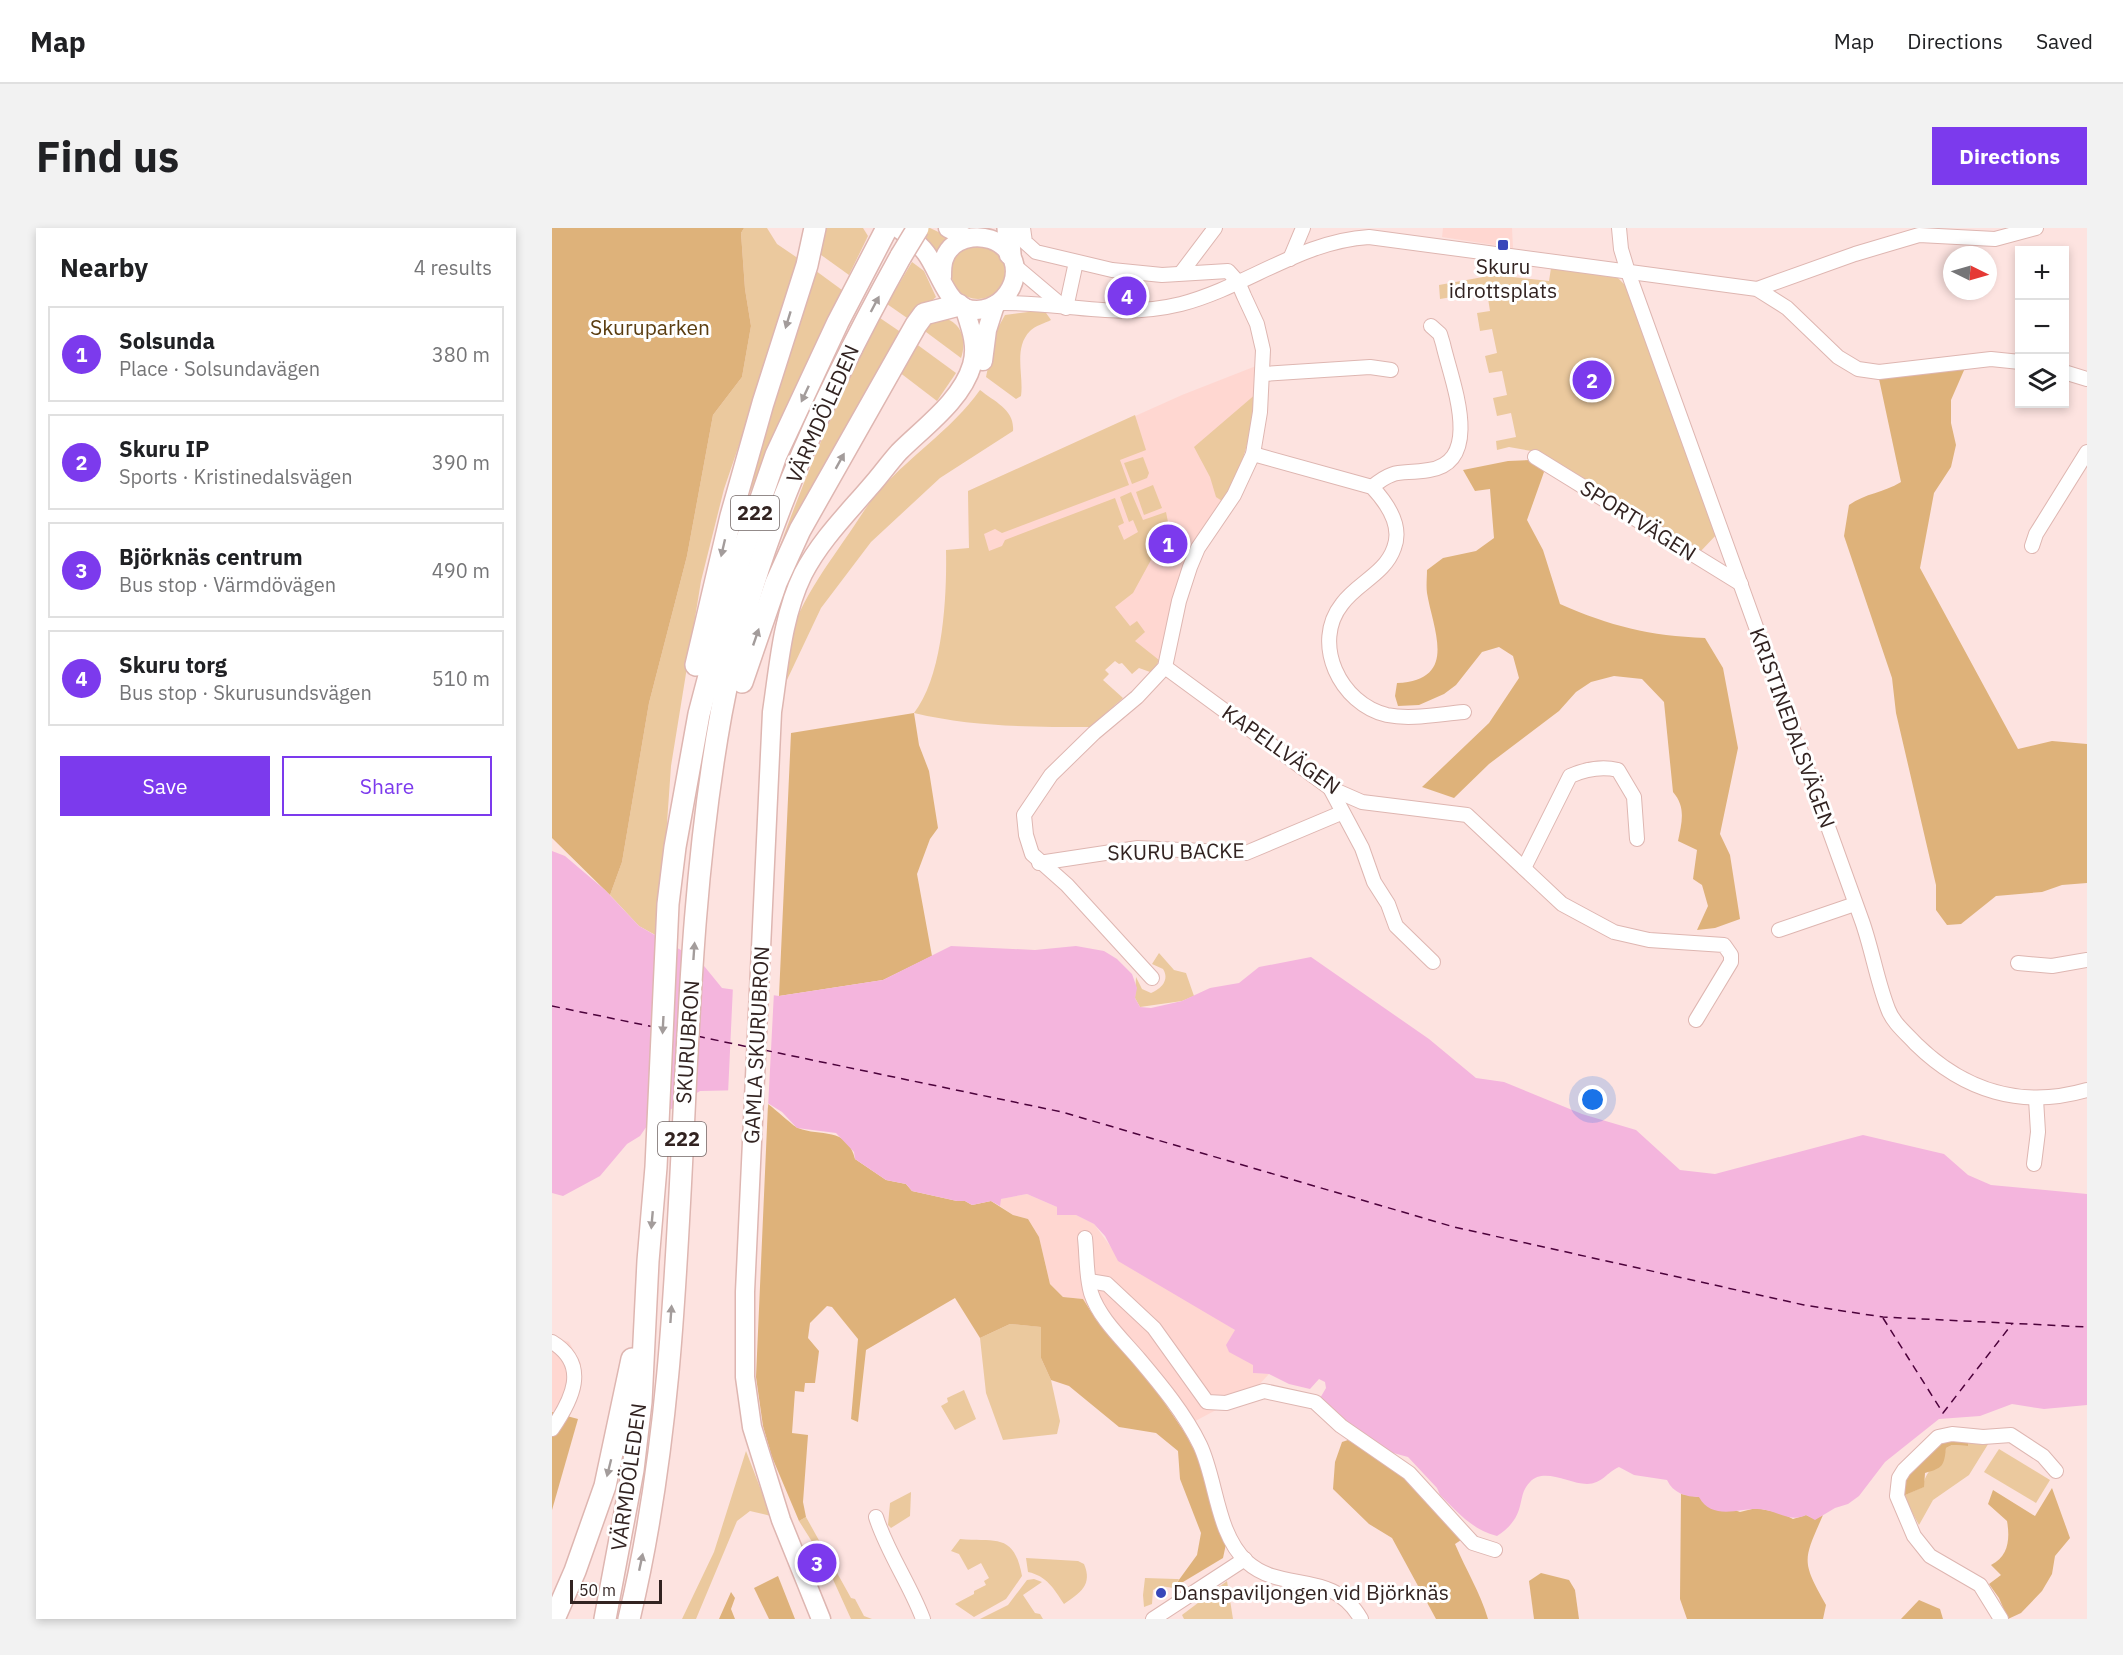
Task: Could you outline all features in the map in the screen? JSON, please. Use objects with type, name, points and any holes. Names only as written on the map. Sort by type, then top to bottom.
[{"type":"highway","name":"VÄRMDÖLEDEN","points":[[728,713],[747,609],[791,484],[818,418],[859,336],[918,228]]},
{"type":"highway","points":[[1008,228],[1012,260]]},
{"type":"highway","name":"VÄRMDÖLEDEN","points":[[693,714],[749,529],[777,455],[838,322],[879,243]]},
{"type":"highway","points":[[693,714],[731,516],[811,247]]},
{"type":"highway","points":[[728,713],[756,636],[800,530],[919,320],[924,314],[933,310],[962,306]]},
{"type":"highway","name":"SKURUBRON","points":[[668,1372],[697,906],[728,713]]},
{"type":"highway","name":"SKURUBRON","points":[[637,1370],[656,1167],[668,904],[678,766],[693,714]]},
{"type":"highway","name":"VÄRMDÖLEDEN","points":[[605,1619],[633,1470],[637,1370]]},
{"type":"highway","points":[[554,1619],[575,1572],[605,1486],[637,1370]]},
{"type":"highway","name":"VÄRMDÖLEDEN","points":[[628,1619],[655,1487],[668,1372]]},
{"type":"main road","points":[[898,228],[917,242],[942,277],[947,292],[962,306],[975,342],[973,376]]},
{"type":"main road","points":[[948,228],[967,238],[989,238],[1012,260],[1014,281],[998,304],[987,330],[973,376]]},
{"type":"main road","points":[[942,277],[944,259],[948,252],[967,238]]},
{"type":"main road","points":[[962,306],[980,310],[998,304]]},
{"type":"main road","name":"GAMLA SKURUBRON","points":[[781,1520],[752,1427],[746,1377],[746,1280],[772,712],[784,629],[803,575],[821,544],[870,487],[906,458],[951,414],[973,376]]},
{"type":"main road","points":[[781,1520],[821,1619]]},
{"type":"main road","points":[[781,1520],[830,1619]]},
{"type":"street","points":[[1023,228],[1025,242],[1036,252],[1076,262],[1137,274],[1228,271],[1238,282],[1257,324],[1263,350],[1263,374],[1253,454],[1234,495],[1198,548],[1190,567],[1165,667],[1137,697],[1094,733],[1051,775],[1024,815],[1032,854],[1039,863],[1067,885],[1152,978]]},
{"type":"street","points":[[1181,273],[1215,228]]},
{"type":"street","points":[[1290,259],[1303,228]]},
{"type":"street","name":"KRISTINEDALSVÄGEN","points":[[1619,228],[1621,249],[1628,272],[1856,904],[1888,1009],[1897,1024],[1924,1052],[1976,1087],[2036,1099],[2060,1098],[2087,1090]]},
{"type":"street","points":[[1757,289],[1919,232],[1995,239],[2036,228]]},
{"type":"street","points":[[998,304],[1040,303],[1108,312],[1153,309],[1205,296],[1331,244],[1369,237],[1757,289],[1787,308],[1839,357],[1858,369],[1880,372],[1991,359],[2015,362]]},
{"type":"street","points":[[1012,260],[1038,288],[1066,308]]},
{"type":"street","points":[[1066,308],[1076,262]]},
{"type":"street","points":[[1372,487],[1391,473],[1429,470],[1445,465],[1456,453],[1461,435],[1460,422],[1440,334],[1431,326]]},
{"type":"street","points":[[1263,374],[1370,367],[1391,370]]},
{"type":"street","points":[[2069,374],[2087,379]]},
{"type":"street","points":[[2032,546],[2036,534],[2087,452]]},
{"type":"street","points":[[1253,454],[1372,487],[1384,500],[1392,515],[1397,529],[1395,546],[1387,563],[1342,603],[1332,618],[1327,646],[1336,673],[1356,698],[1384,714],[1401,717],[1464,712]]},
{"type":"street","name":"SPORTVÄGEN","points":[[1535,457],[1741,584]]},
{"type":"street","name":"KAPELLVÄGEN","points":[[1165,667],[1330,788],[1362,802],[1467,815],[1562,904],[1614,932],[1649,940],[1724,945],[1731,955],[1731,962],[1696,1020]]},
{"type":"street","points":[[1524,868],[1570,776],[1585,769],[1618,770],[1634,797],[1637,839]]},
{"type":"street","points":[[1330,788],[1341,813],[1362,848],[1374,882],[1388,904],[1396,926],[1433,962]]},
{"type":"street","name":"SKURU BACKE","points":[[1039,863],[1138,848],[1246,853],[1341,813]]},
{"type":"street","points":[[1779,930],[1856,904]]},
{"type":"street","points":[[2018,963],[2052,966],[2087,960]]},
{"type":"street","points":[[2034,1164],[2038,1132],[2036,1099]]},
{"type":"street","points":[[1085,1238],[1092,1294],[1102,1312],[1162,1387],[1200,1446],[1231,1539],[1245,1559],[1268,1573],[1336,1592],[1352,1603],[1361,1619]]},
{"type":"street","points":[[1089,1281],[1107,1284],[1154,1328],[1207,1402],[1226,1403],[1264,1391],[1315,1402],[1341,1426],[1409,1473],[1473,1543],[1495,1550]]},
{"type":"street","points":[[552,1342],[568,1355],[575,1376],[570,1399],[552,1429]]},
{"type":"street","points":[[2001,1619],[1980,1585],[1940,1564],[1930,1556],[1914,1536],[1897,1497],[1899,1478],[1904,1470],[1938,1437],[1952,1434],[1983,1437],[2011,1435],[2043,1456],[2056,1470]]},
{"type":"street","points":[[876,1517],[880,1530],[911,1587],[923,1619]]},
{"type":"street","points":[[1153,1619],[1245,1559]]},
{"type":"shaded area","points":[[744,228],[767,228],[777,244],[802,261],[724,489],[701,581],[671,766],[659,937],[639,926],[610,895],[622,862],[649,703],[687,556],[713,415],[742,377],[751,326],[745,289],[741,233]]},
{"type":"shaded area","points":[[821,228],[863,228],[868,236],[849,275],[817,252]]},
{"type":"shaded area","points":[[912,228],[930,228],[949,237],[937,252],[927,239]]},
{"type":"shaded area","points":[[1443,228],[1512,228],[1513,248],[1442,237]]},
{"type":"shaded area","points":[[978,245],[988,247],[997,253],[1003,262],[1005,272],[1003,282],[997,291],[988,297],[978,299],[968,297],[959,291],[953,282],[951,272],[953,262],[959,253],[968,247]]},
{"type":"shaded area","points":[[912,262],[924,271],[936,297],[910,320],[887,304]]},
{"type":"shaded area","points":[[812,268],[842,290],[744,506]]},
{"type":"shaded area","points":[[1551,268],[1618,278],[1629,289],[1718,533],[1700,552],[1531,451],[1509,447],[1497,450],[1496,441],[1516,437],[1511,413],[1497,416],[1493,398],[1507,395],[1502,371],[1489,373],[1485,356],[1497,353],[1492,329],[1480,331],[1477,313],[1490,311],[1486,286],[1451,292],[1452,297],[1440,299],[1439,285],[1494,275],[1549,281]]},
{"type":"shaded area","points":[[1044,310],[1051,320],[1030,331],[1022,346],[1020,362],[1022,388],[1021,396],[1016,399],[986,377],[995,333],[1005,315]]},
{"type":"shaded area","points":[[880,318],[902,333],[752,625],[810,469],[843,393]]},
{"type":"shaded area","points":[[944,318],[955,324],[962,334],[961,358],[922,329],[935,320]]},
{"type":"shaded area","points":[[915,343],[956,373],[937,401],[899,372]]},
{"type":"shaded area","points":[[1256,366],[1257,393],[1239,474],[1193,542],[1179,575],[1164,645],[1153,673],[970,603],[968,491],[1182,395]]},
{"type":"shaded area","points":[[980,390],[1007,412],[1011,417],[1013,431],[940,478],[871,542],[821,608],[786,682],[788,644],[802,608],[821,574],[874,497],[956,419]]},
{"type":"shaded area","points":[[1257,393],[1242,461],[1222,501],[1216,497],[1210,477],[1194,447]]},
{"type":"shaded area","points":[[1135,415],[1146,450],[1120,460],[1129,485],[1002,533],[995,529],[984,534],[989,551],[1002,546],[1005,540],[1115,498],[1124,523],[1118,526],[1124,540],[1138,532],[1133,520],[1129,522],[1120,497],[1131,492],[1143,520],[1166,512],[1169,527],[1133,593],[1115,607],[1130,626],[1137,621],[1145,632],[1135,641],[1159,660],[1153,673],[1139,668],[1132,674],[1122,663],[1115,661],[1105,670],[1109,674],[1103,680],[1123,698],[1090,727],[980,724],[914,713],[924,697],[937,658],[946,590],[946,550],[969,548],[968,491]]},
{"type":"shaded area","points":[[1143,457],[1149,473],[1147,478],[1132,484],[1124,463]]},
{"type":"shaded area","points":[[1153,485],[1162,508],[1144,515],[1136,492]]},
{"type":"shaded area","points":[[552,851],[565,856],[605,890],[639,926],[700,961],[722,988],[779,996],[883,980],[951,946],[1035,950],[1076,946],[1104,951],[1117,959],[1132,974],[1137,988],[1135,998],[1140,1007],[1151,1008],[1182,1001],[1210,988],[1239,983],[1259,967],[1311,957],[1429,1039],[1476,1078],[1504,1082],[1582,1114],[1636,1130],[1680,1170],[1715,1174],[1863,1135],[1944,1154],[1968,1175],[1991,1185],[2087,1194],[2087,1405],[2044,1409],[2012,1404],[1980,1416],[1939,1419],[1885,1462],[1859,1496],[1815,1520],[1806,1515],[1794,1518],[1763,1509],[1725,1512],[1710,1509],[1699,1497],[1676,1491],[1667,1480],[1634,1475],[1619,1467],[1601,1480],[1587,1484],[1549,1476],[1536,1478],[1526,1488],[1514,1521],[1497,1536],[1488,1533],[1473,1525],[1440,1495],[1437,1488],[1408,1457],[1386,1451],[1362,1438],[1319,1400],[1326,1388],[1325,1382],[1319,1379],[1310,1389],[1289,1384],[1269,1374],[1253,1373],[1253,1365],[1229,1352],[1226,1345],[1235,1330],[1118,1261],[1105,1236],[1094,1224],[1076,1215],[1057,1215],[1057,1207],[1027,1194],[1001,1199],[1000,1206],[991,1201],[972,1205],[965,1201],[912,1191],[906,1184],[886,1180],[855,1159],[854,1152],[836,1133],[797,1128],[782,1112],[747,1090],[700,1091],[649,1123],[640,1136],[627,1144],[600,1176],[563,1196],[552,1193]]},
{"type":"shaded area","points":[[1159,953],[1174,970],[1186,973],[1194,996],[1182,1001],[1140,1007],[1135,998],[1136,977],[1142,989],[1151,993],[1161,987],[1165,980],[1163,969],[1152,964]]},
{"type":"shaded area","points":[[1027,1194],[1057,1207],[1057,1215],[1076,1215],[1094,1224],[1116,1254],[1235,1330],[1254,1366],[1253,1373],[1269,1374],[1254,1390],[1182,1428],[1145,1374],[1097,1321],[1083,1299],[1063,1297],[1050,1284],[1039,1237],[1028,1219],[1013,1215],[1000,1206],[1000,1199]]},
{"type":"shaded area","points":[[1010,1324],[1042,1327],[1041,1358],[1051,1380],[1060,1421],[1057,1434],[1003,1440],[986,1393],[980,1338]]},
{"type":"shaded area","points":[[552,1336],[569,1342],[581,1364],[580,1385],[568,1418],[552,1412]]},
{"type":"shaded area","points":[[964,1390],[976,1419],[955,1430],[941,1406],[948,1402],[947,1398]]},
{"type":"shaded area","points":[[1968,1440],[1990,1441],[1969,1475],[1933,1500],[1919,1525],[1903,1496],[1923,1487],[1928,1474],[1945,1453],[1946,1448],[1952,1445],[1968,1446]]},
{"type":"shaded area","points":[[1999,1449],[2050,1480],[2036,1503],[1984,1472]]},
{"type":"shaded area","points":[[746,1451],[771,1516],[750,1511],[737,1521],[696,1619],[682,1619],[714,1552]]},
{"type":"shaded area","points":[[911,1492],[910,1516],[891,1528],[888,1525],[890,1503]]},
{"type":"shaded area","points":[[806,1517],[851,1598],[855,1599],[864,1616],[872,1619],[851,1619],[826,1564],[799,1521]]},
{"type":"shaded area","points":[[960,1539],[1002,1542],[1009,1546],[1019,1562],[1022,1576],[1006,1599],[974,1617],[955,1604],[986,1585],[984,1581],[989,1578],[981,1563],[968,1570],[959,1554],[951,1551]]},
{"type":"shaded area","points":[[1026,1558],[1078,1561],[1084,1564],[1086,1583],[1080,1592],[1064,1604],[1045,1580],[1028,1572]]},
{"type":"shaded area","points":[[1145,1578],[1179,1579],[1173,1588],[1161,1586],[1153,1590],[1152,1604],[1144,1607]]},
{"type":"shaded area","points":[[1034,1579],[1042,1582],[1023,1595],[1035,1613],[1040,1614],[1043,1619],[980,1619],[1008,1605],[1027,1580]]},
{"type":"shaded area","points":[[1227,1581],[1233,1619],[1184,1619],[1182,1615]]},
{"type":"green space","name":"Skuruparken","points":[[552,228],[744,228],[741,233],[745,289],[751,326],[742,377],[713,415],[687,556],[649,703],[622,862],[610,895],[552,838]]},
{"type":"green space","points":[[1965,368],[1951,400],[1951,423],[1956,445],[1951,467],[1934,493],[1920,568],[2018,749],[2052,741],[2087,744],[2087,883],[2062,885],[2042,892],[1996,896],[1961,924],[1947,925],[1936,910],[1936,885],[1896,713],[1892,678],[1844,536],[1849,505],[1901,482],[1879,379]]},
{"type":"green space","points":[[1533,460],[1540,463],[1544,472],[1527,520],[1543,550],[1560,604],[1613,624],[1666,635],[1705,638],[1723,668],[1738,748],[1720,834],[1730,855],[1740,919],[1715,928],[1697,930],[1708,906],[1702,885],[1693,879],[1697,850],[1678,841],[1682,821],[1681,809],[1673,792],[1664,702],[1642,679],[1614,676],[1591,682],[1576,692],[1559,711],[1489,764],[1454,798],[1422,787],[1489,723],[1519,678],[1513,656],[1499,647],[1482,652],[1456,685],[1444,694],[1419,705],[1398,706],[1395,696],[1397,683],[1416,680],[1429,673],[1438,651],[1427,593],[1427,570],[1443,558],[1476,551],[1494,538],[1490,489],[1475,491],[1463,470],[1508,461]]},
{"type":"green space","points":[[914,713],[919,745],[929,771],[938,828],[930,839],[917,874],[932,956],[883,980],[779,996],[791,733]]},
{"type":"green space","points":[[768,1104],[798,1128],[839,1137],[846,1142],[855,1159],[886,1180],[906,1184],[912,1191],[965,1201],[972,1205],[991,1201],[1013,1215],[1028,1219],[1039,1237],[1050,1284],[1063,1297],[1083,1299],[1097,1321],[1145,1374],[1185,1433],[1198,1457],[1226,1544],[1223,1558],[1173,1588],[1197,1555],[1201,1533],[1180,1479],[1178,1451],[1156,1433],[1119,1427],[1069,1386],[1051,1380],[1041,1358],[1041,1327],[1010,1324],[980,1338],[955,1298],[866,1350],[858,1422],[851,1419],[858,1339],[832,1307],[827,1306],[810,1323],[808,1338],[819,1351],[815,1383],[805,1383],[804,1392],[795,1391],[792,1433],[808,1435],[803,1502],[806,1517],[799,1521],[772,1457],[763,1426],[756,1377]]},
{"type":"green space","points":[[552,1412],[578,1419],[552,1510]]},
{"type":"green space","points":[[1950,1439],[1968,1440],[1968,1446],[1952,1445],[1946,1448],[1942,1465],[1936,1470],[1925,1473],[1924,1487],[1903,1496],[1907,1478],[1918,1461],[1934,1447]]},
{"type":"green space","points":[[1348,1440],[1412,1481],[1464,1538],[1455,1544],[1488,1619],[1436,1619],[1392,1538],[1369,1524],[1333,1489],[1335,1462],[1342,1442]]},
{"type":"green space","points":[[2052,1488],[2070,1538],[2055,1556],[2052,1574],[2042,1591],[2021,1613],[2008,1619],[1999,1598],[1989,1584],[2001,1575],[1991,1565],[2005,1552],[2008,1534],[2007,1521],[1988,1504],[1993,1490],[2035,1516]]},
{"type":"green space","points":[[1681,1494],[1699,1497],[1740,1512],[1756,1508],[1781,1513],[1793,1519],[1806,1515],[1815,1519],[1823,1515],[1812,1542],[1808,1560],[1812,1578],[1826,1605],[1823,1619],[1687,1619],[1680,1599]]},
{"type":"green space","points":[[1541,1573],[1569,1580],[1575,1590],[1579,1619],[1534,1619],[1529,1581]]},
{"type":"green space","points":[[778,1576],[795,1619],[769,1619],[754,1588]]},
{"type":"green space","points":[[731,1592],[735,1598],[731,1609],[735,1619],[719,1619]]},
{"type":"green space","points":[[1919,1600],[1940,1609],[1943,1619],[1901,1619]]},
{"type":"pier","points":[[733,986],[774,992],[768,1108],[746,1093],[728,1094]]},
{"type":"ferry route","points":[[552,1006],[654,1027]]},
{"type":"ferry route","points":[[697,1036],[748,1047]]},
{"type":"ferry route","points":[[764,1050],[1062,1112],[1454,1227],[1804,1305],[1883,1317],[2087,1327]]},
{"type":"ferry route","points":[[1883,1318],[1943,1413],[2012,1324]]},
{"type":"place","name":"Skuru idrottsplats","points":[[1503,245]]},
{"type":"place","name":"Skuru torg","points":[[1127,296]]},
{"type":"place","name":"Skuru IP","points":[[1592,380]]},
{"type":"place","name":"Solsunda","points":[[1168,544]]},
{"type":"place","name":"Björknäs centrum","points":[[817,1563]]},
{"type":"place","name":"Danspaviljongen vid Björknäs","points":[[1161,1593]]}]
